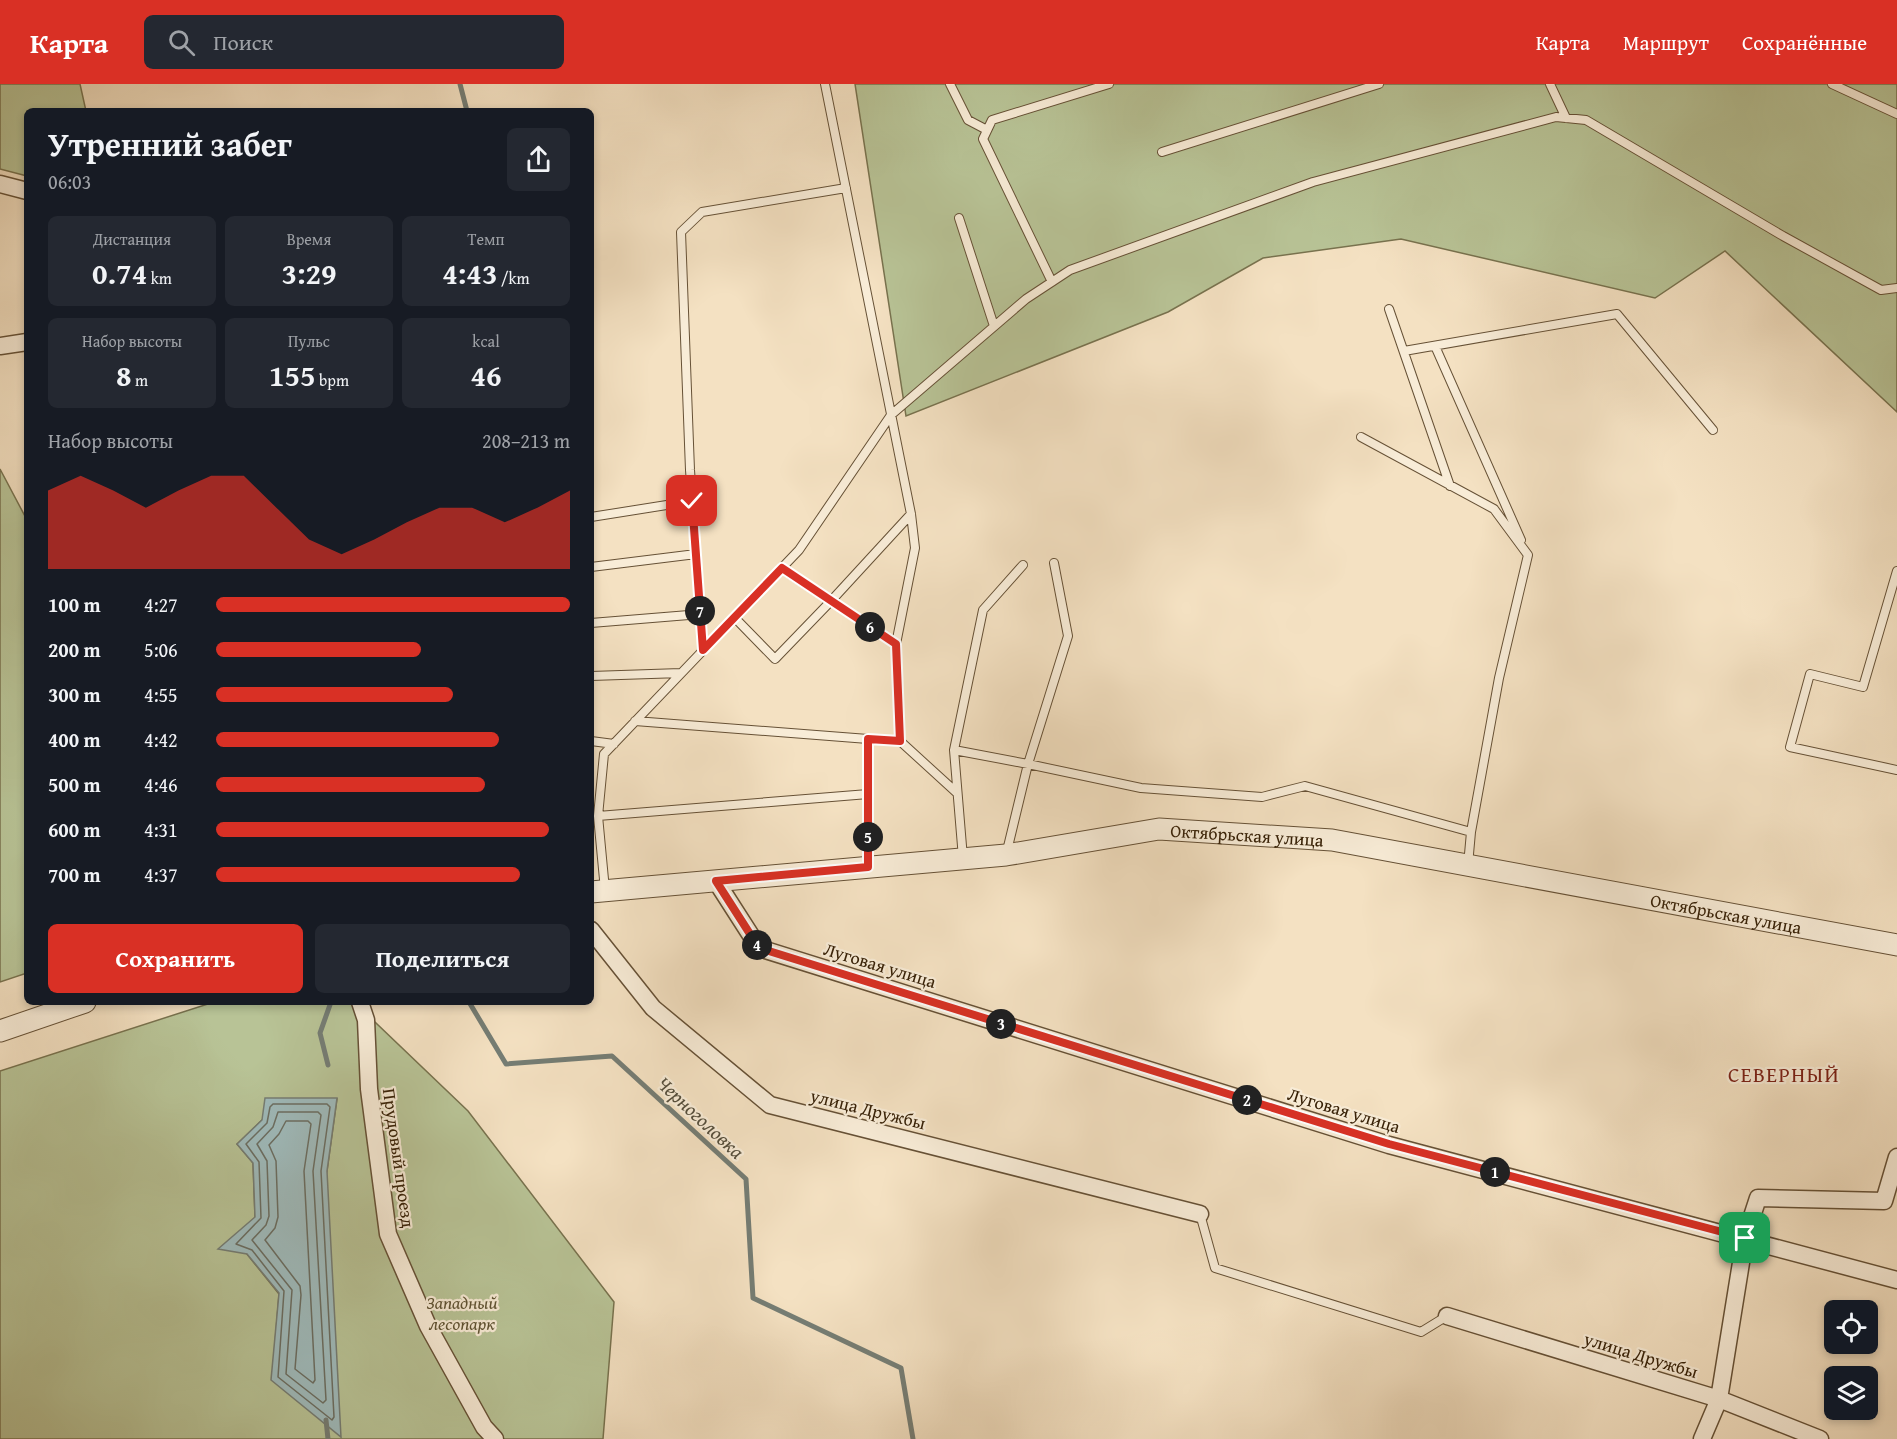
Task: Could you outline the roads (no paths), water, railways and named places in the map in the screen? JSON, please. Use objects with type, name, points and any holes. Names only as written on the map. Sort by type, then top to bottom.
[{"type":"street","points":[[0,184],[24,190]]},
{"type":"street","points":[[0,346],[24,342]]},
{"type":"street","name":"Октябрьская улица","points":[[598,891],[1006,855],[1160,829],[1332,840],[1897,945]]},
{"type":"street","name":"Луговая улица","points":[[716,881],[759,948],[1389,1144],[1897,1280]]},
{"type":"street","name":"улица Дружбы","points":[[594,934],[653,1008],[770,1105],[1200,1214]]},
{"type":"street","points":[[0,1031],[76,1005]]},
{"type":"street","name":"Прудовый проезд","points":[[361,1005],[366,1020],[369,1089],[388,1234],[428,1326],[484,1427],[495,1439]]},
{"type":"street","points":[[1702,1439],[1719,1399],[1745,1238],[1758,1198],[1884,1202],[1897,1156]]},
{"type":"street","name":"улица Дружбы","points":[[1448,1316],[1719,1399],[1820,1439]]},
{"type":"lane","points":[[825,84],[911,514],[915,548],[896,644],[900,741]]},
{"type":"lane","points":[[950,84],[968,120],[987,130]]},
{"type":"lane","points":[[1052,282],[983,138],[992,120],[1109,84]]},
{"type":"lane","points":[[1162,152],[1379,84]]},
{"type":"lane","points":[[1550,84],[1566,118]]},
{"type":"lane","points":[[1832,84],[1897,114]]},
{"type":"lane","points":[[598,891],[598,816],[604,754],[799,550],[891,415],[1026,299],[1070,270],[1313,182],[1556,117],[1586,120],[1783,236],[1881,290],[1897,288]]},
{"type":"lane","points":[[703,650],[692,501],[681,232],[702,212],[846,188]]},
{"type":"lane","points":[[959,218],[994,326]]},
{"type":"lane","points":[[1389,309],[1450,486]]},
{"type":"lane","points":[[1404,351],[1617,314],[1713,430]]},
{"type":"lane","points":[[1435,346],[1528,555],[1499,678],[1470,832],[1468,865]]},
{"type":"lane","points":[[1361,437],[1494,509],[1528,555]]},
{"type":"lane","points":[[594,517],[692,501]]},
{"type":"lane","points":[[734,617],[775,659],[911,514]]},
{"type":"lane","points":[[594,567],[696,554]]},
{"type":"lane","points":[[1006,855],[1028,764],[1068,636],[1054,563]]},
{"type":"lane","points":[[963,859],[954,750],[982,610],[1023,565]]},
{"type":"lane","points":[[782,568],[896,644]]},
{"type":"lane","points":[[1897,571],[1863,687],[1810,674],[1790,747],[1897,770]]},
{"type":"lane","points":[[594,623],[700,614]]},
{"type":"lane","points":[[594,676],[681,674]]},
{"type":"lane","points":[[635,721],[900,741],[957,793]]},
{"type":"lane","points":[[868,739],[868,867]]},
{"type":"lane","points":[[594,741],[614,744]]},
{"type":"lane","points":[[954,750],[1141,788],[1262,797],[1305,786],[1470,832]]},
{"type":"lane","points":[[598,816],[868,794]]},
{"type":"lane","points":[[1200,1214],[1215,1268],[1421,1332],[1448,1316]]},
{"type":"water","points":[[265,1098],[337,1098],[327,1171],[341,1437],[271,1380],[279,1293],[247,1254],[218,1249],[255,1217],[253,1163],[237,1144],[262,1120]]},
{"type":"waterway","name":"Черноголовка","points":[[460,84],[466,108]]},
{"type":"waterway","points":[[328,1065],[320,1033],[330,1005]]},
{"type":"waterway","name":"Черноголовка","points":[[471,1005],[506,1064],[612,1056],[746,1179],[753,1298],[901,1368],[913,1439]]},
{"type":"waterway","points":[[326,1420],[328,1439]]},
{"type":"district","name":"СЕВЕРНЫЙ","points":[[1784,1074]]},
{"type":"park label","name":"Западный лесопарк","points":[[462,1312]]}]
